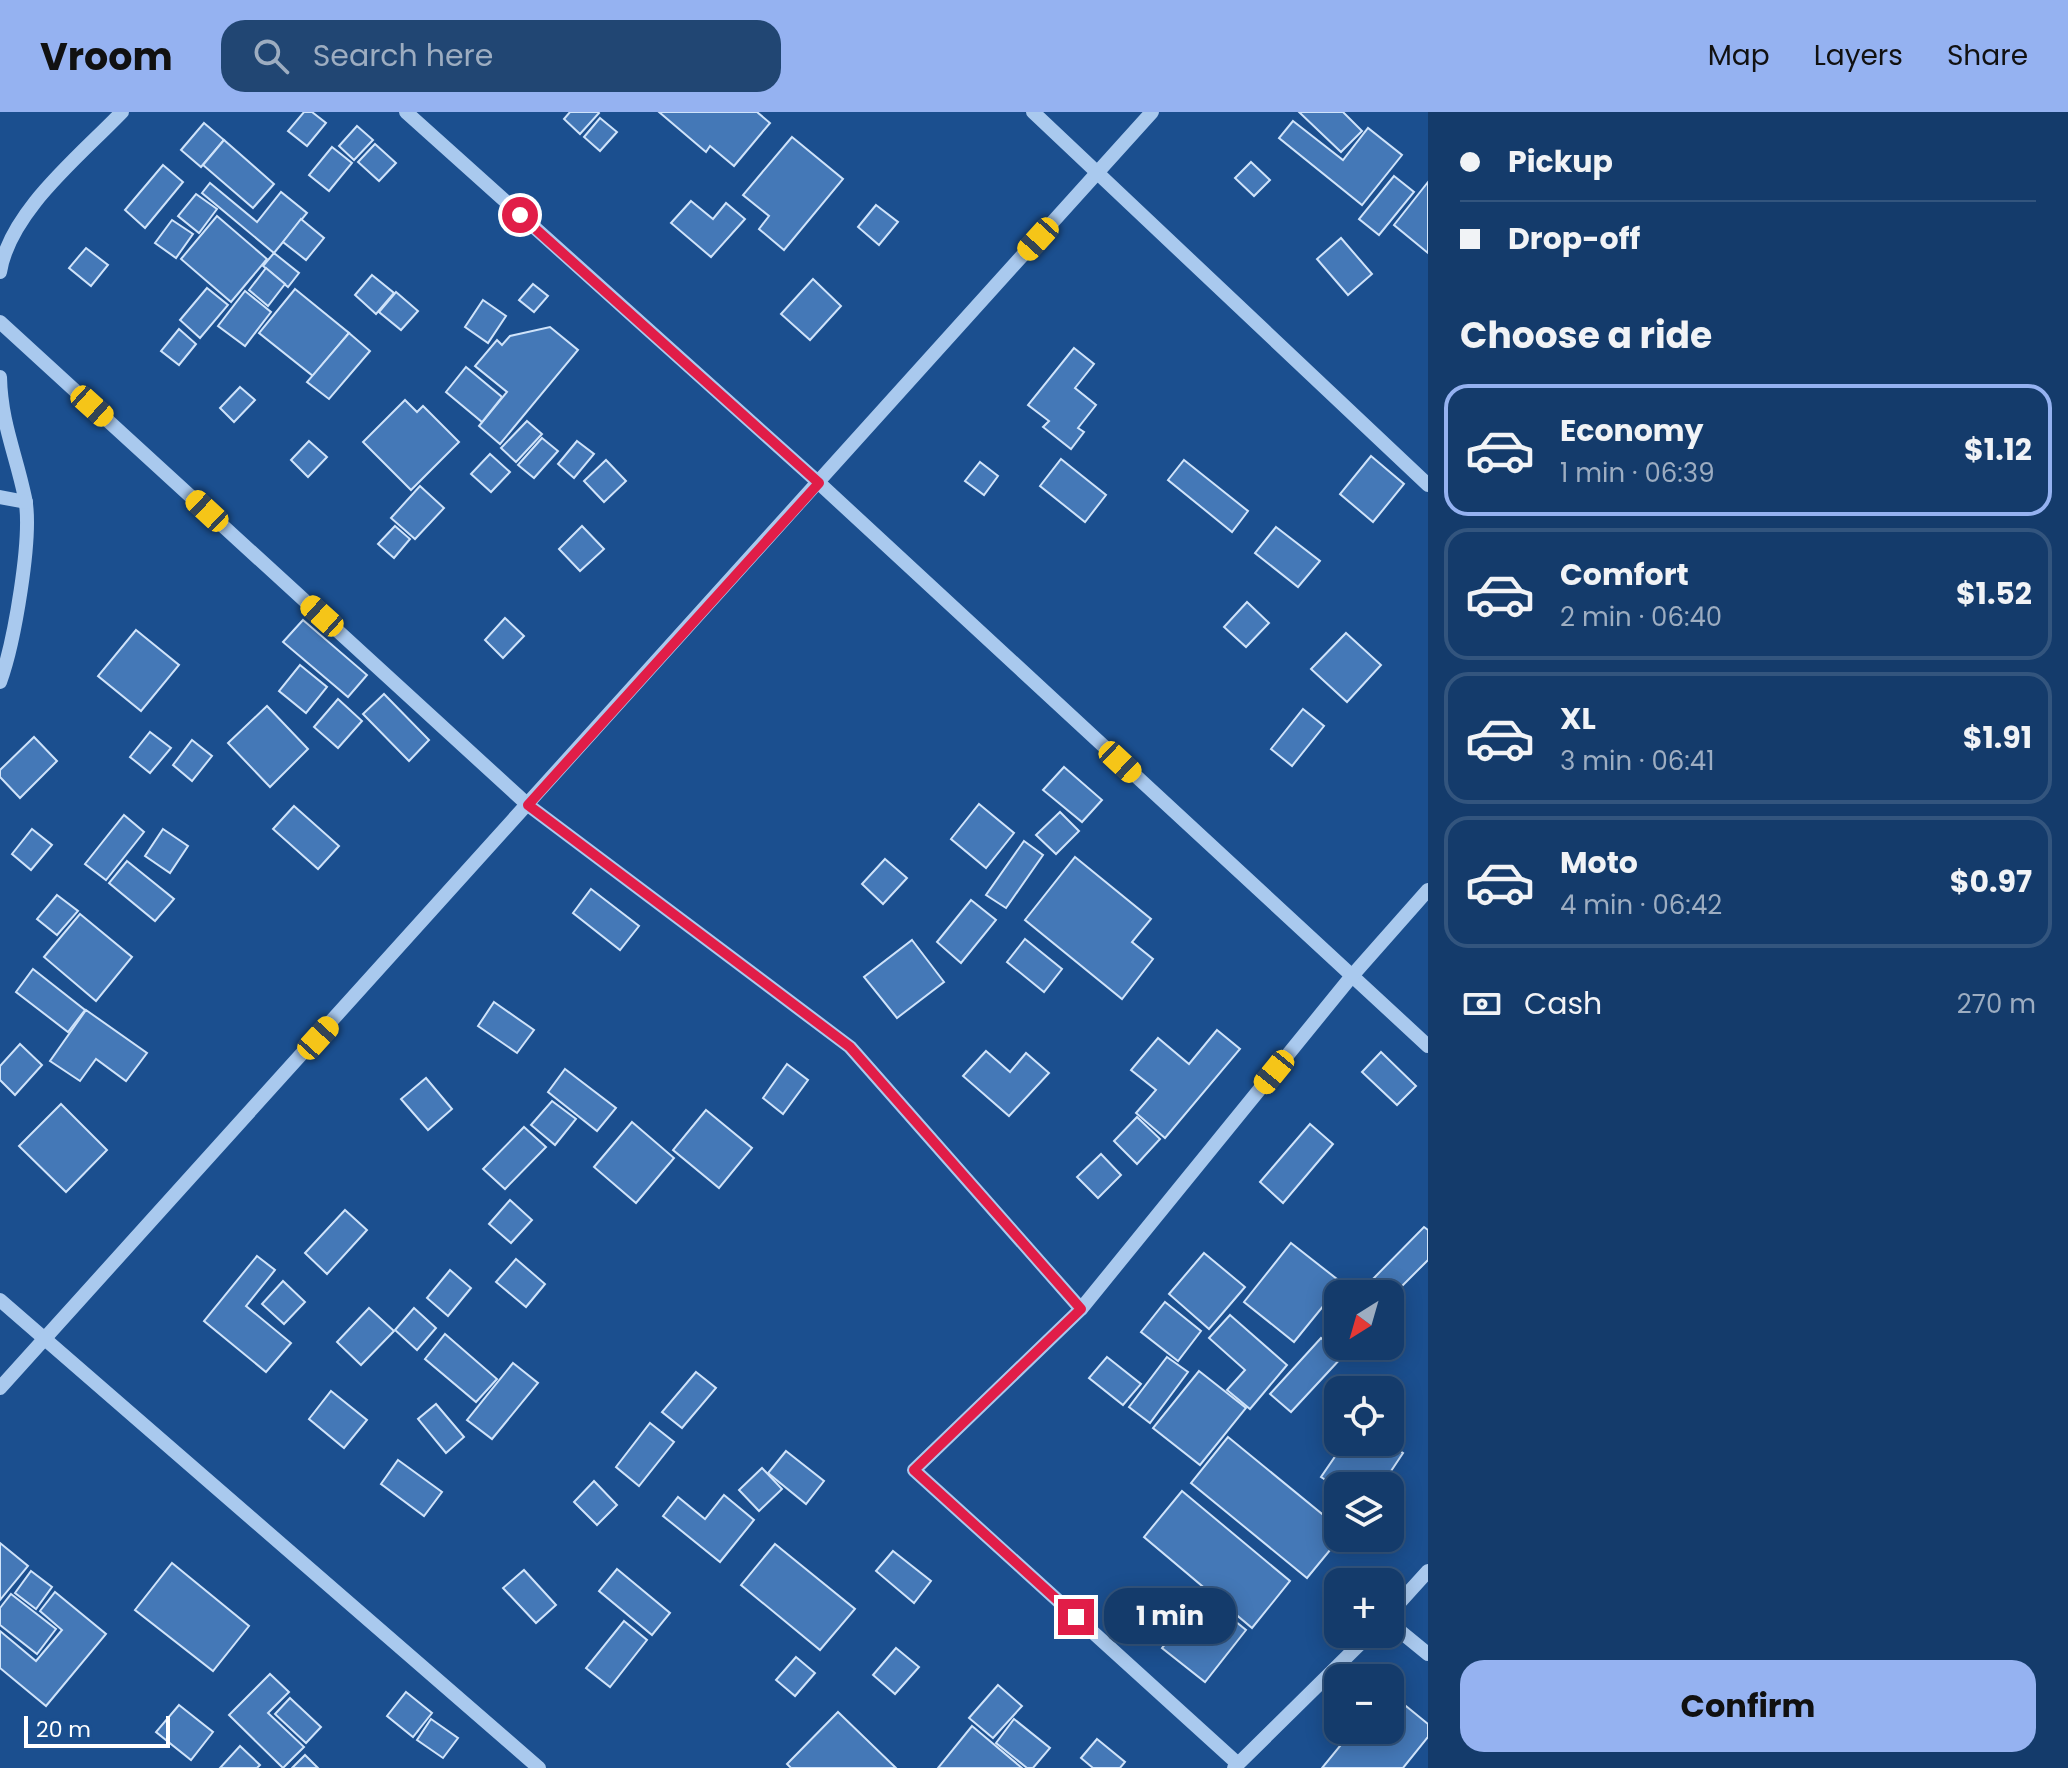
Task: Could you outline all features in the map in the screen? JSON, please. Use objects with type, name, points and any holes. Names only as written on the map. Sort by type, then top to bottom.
[{"type":"street","points":[[0,272],[9,243],[32,207],[122,112]]},
{"type":"street","points":[[406,112],[819,483],[1428,1046]]},
{"type":"street","points":[[1033,112],[1428,485]]},
{"type":"street","points":[[0,1388],[1152,112]]},
{"type":"street","points":[[0,322],[528,805],[850,1047],[1081,1309]]},
{"type":"street","points":[[0,377],[1,413],[26,502],[23,581],[0,682]]},
{"type":"street","points":[[0,497],[26,502]]},
{"type":"street","points":[[1356,1648],[1236,1766],[914,1470],[1081,1309],[1351,977],[1428,890]]},
{"type":"street","points":[[0,1300],[539,1768]]},
{"type":"street","points":[[1404,1598],[1428,1571]]},
{"type":"street","points":[[1404,1634],[1428,1654]]},
{"type":"building","points":[[304,112],[312,112],[326,123],[307,146],[288,131]]},
{"type":"building","points":[[570,112],[599,113],[580,134],[564,119]]},
{"type":"building","points":[[659,112],[757,112],[770,123],[734,166],[710,146],[706,152]]},
{"type":"building","points":[[1299,112],[1343,112],[1362,131],[1341,152]]},
{"type":"building","points":[[600,118],[617,132],[600,151],[584,137]]},
{"type":"building","points":[[1293,121],[1343,160],[1368,128],[1402,155],[1362,205],[1279,138]]},
{"type":"building","points":[[204,123],[224,140],[201,167],[181,150]]},
{"type":"building","points":[[357,126],[373,140],[354,160],[339,146]]},
{"type":"building","points":[[792,137],[843,179],[784,250],[759,229],[769,216],[743,195]]},
{"type":"building","points":[[224,140],[274,184],[253,208],[203,165]]},
{"type":"building","points":[[375,144],[396,163],[379,181],[358,162]]},
{"type":"building","points":[[332,147],[352,163],[329,191],[309,175]]},
{"type":"building","points":[[1251,162],[1270,180],[1254,196],[1235,178]]},
{"type":"building","points":[[163,165],[183,182],[145,228],[125,210]]},
{"type":"building","points":[[1394,176],[1414,192],[1379,235],[1359,219]]},
{"type":"building","points":[[1428,182],[1428,253],[1394,225]]},
{"type":"building","points":[[210,183],[257,222],[281,192],[307,213],[274,253],[202,193]]},
{"type":"building","points":[[196,194],[217,209],[199,233],[178,216]]},
{"type":"building","points":[[691,201],[713,219],[726,203],[745,219],[711,257],[671,223]]},
{"type":"building","points":[[876,205],[898,222],[879,245],[858,227]]},
{"type":"building","points":[[217,216],[267,259],[231,302],[181,259]]},
{"type":"building","points":[[301,219],[324,238],[306,260],[283,242]]},
{"type":"building","points":[[172,220],[193,234],[176,258],[155,243]]},
{"type":"building","points":[[1341,238],[1372,274],[1348,295],[1317,259]]},
{"type":"building","points":[[86,248],[108,265],[91,286],[69,268]]},
{"type":"building","points":[[274,253],[299,273],[288,287],[263,266]]},
{"type":"building","points":[[266,268],[285,284],[268,306],[249,290]]},
{"type":"building","points":[[372,275],[394,293],[376,314],[355,295]]},
{"type":"building","points":[[813,279],[841,306],[810,340],[781,314]]},
{"type":"building","points":[[533,284],[548,296],[534,312],[519,300]]},
{"type":"building","points":[[207,288],[228,305],[200,338],[180,320]]},
{"type":"building","points":[[295,289],[349,333],[313,376],[259,333]]},
{"type":"building","points":[[245,291],[271,312],[245,346],[218,326]]},
{"type":"building","points":[[396,292],[418,311],[401,330],[379,312]]},
{"type":"building","points":[[483,300],[506,316],[488,343],[465,327]]},
{"type":"building","points":[[550,327],[578,350],[500,444],[479,426],[507,392],[475,366],[497,340],[502,345],[510,336]]},
{"type":"building","points":[[179,329],[196,344],[179,365],[161,351]]},
{"type":"building","points":[[349,333],[370,351],[329,399],[307,382]]},
{"type":"building","points":[[1074,348],[1094,364],[1075,388],[1096,405],[1078,428],[1084,432],[1071,449],[1043,427],[1049,421],[1028,405]]},
{"type":"building","points":[[466,367],[502,397],[482,422],[446,392]]},
{"type":"building","points":[[240,387],[255,400],[234,422],[220,408]]},
{"type":"building","points":[[405,400],[417,412],[423,406],[459,442],[411,490],[363,442]]},
{"type":"building","points":[[527,421],[542,434],[516,462],[501,448]]},
{"type":"building","points":[[542,438],[558,451],[534,478],[518,465]]},
{"type":"building","points":[[309,441],[327,457],[308,477],[291,460]]},
{"type":"building","points":[[577,441],[594,454],[574,478],[558,464]]},
{"type":"building","points":[[490,454],[510,472],[491,492],[471,474]]},
{"type":"building","points":[[1371,456],[1404,484],[1373,522],[1340,494]]},
{"type":"building","points":[[1061,459],[1106,495],[1085,522],[1040,486]]},
{"type":"building","points":[[606,460],[626,481],[604,502],[584,481]]},
{"type":"building","points":[[1184,460],[1248,511],[1232,532],[1168,480]]},
{"type":"building","points":[[980,462],[998,476],[984,495],[965,481]]},
{"type":"building","points":[[420,486],[444,508],[415,539],[391,518]]},
{"type":"building","points":[[395,526],[410,539],[394,558],[378,544]]},
{"type":"building","points":[[582,526],[604,549],[580,571],[559,549]]},
{"type":"building","points":[[1276,527],[1320,561],[1298,587],[1255,553]]},
{"type":"building","points":[[1247,602],[1269,623],[1246,647],[1224,627]]},
{"type":"building","points":[[505,618],[524,636],[503,658],[485,640]]},
{"type":"building","points":[[303,620],[367,675],[348,697],[283,642]]},
{"type":"building","points":[[136,630],[179,665],[141,711],[98,676]]},
{"type":"building","points":[[1346,633],[1381,665],[1347,702],[1311,669]]},
{"type":"building","points":[[300,665],[327,687],[306,713],[279,691]]},
{"type":"building","points":[[384,694],[429,740],[409,761],[363,714]]},
{"type":"building","points":[[338,699],[362,721],[338,748],[314,727]]},
{"type":"building","points":[[267,706],[308,749],[270,787],[228,743]]},
{"type":"building","points":[[1303,709],[1324,726],[1292,766],[1271,749]]},
{"type":"building","points":[[150,732],[171,748],[150,773],[130,757]]},
{"type":"building","points":[[34,737],[57,761],[20,798],[0,777],[0,770]]},
{"type":"building","points":[[192,740],[212,756],[192,781],[173,765]]},
{"type":"building","points":[[1064,767],[1102,800],[1082,822],[1043,790]]},
{"type":"building","points":[[979,804],[1014,833],[986,868],[951,839]]},
{"type":"building","points":[[294,806],[339,846],[318,869],[273,829]]},
{"type":"building","points":[[1060,812],[1079,831],[1056,854],[1036,835]]},
{"type":"building","points":[[124,815],[144,832],[106,880],[85,864]]},
{"type":"building","points":[[32,829],[52,845],[31,870],[12,854]]},
{"type":"building","points":[[163,829],[188,846],[170,873],[145,856]]},
{"type":"building","points":[[1024,841],[1043,855],[1006,908],[986,895]]},
{"type":"building","points":[[1075,857],[1151,919],[1132,942],[1153,959],[1122,999],[1025,920]]},
{"type":"building","points":[[885,859],[907,878],[883,904],[862,884]]},
{"type":"building","points":[[127,861],[174,899],[155,921],[109,883]]},
{"type":"building","points":[[591,889],[639,926],[620,950],[573,913]]},
{"type":"building","points":[[57,895],[78,911],[57,935],[37,919]]},
{"type":"building","points":[[971,900],[996,920],[961,963],[937,942]]},
{"type":"building","points":[[80,914],[132,957],[96,1001],[44,957]]},
{"type":"building","points":[[1025,939],[1062,969],[1044,992],[1007,962]]},
{"type":"building","points":[[912,940],[944,982],[897,1018],[864,977]]},
{"type":"building","points":[[33,969],[85,1010],[68,1032],[16,992]]},
{"type":"building","points":[[494,1002],[534,1030],[517,1053],[478,1026]]},
{"type":"building","points":[[86,1010],[147,1053],[126,1081],[96,1059],[80,1081],[50,1061]]},
{"type":"building","points":[[1217,1030],[1240,1049],[1165,1138],[1136,1113],[1156,1090],[1131,1070],[1158,1038],[1189,1064]]},
{"type":"building","points":[[20,1044],[42,1065],[15,1095],[0,1080],[0,1066]]},
{"type":"building","points":[[986,1051],[1010,1072],[1026,1053],[1049,1073],[1009,1116],[963,1076]]},
{"type":"building","points":[[1381,1052],[1416,1086],[1397,1105],[1362,1072]]},
{"type":"building","points":[[787,1064],[808,1080],[783,1114],[763,1098]]},
{"type":"building","points":[[565,1069],[616,1108],[597,1131],[548,1092]]},
{"type":"building","points":[[426,1078],[452,1109],[428,1130],[401,1099]]},
{"type":"building","points":[[552,1101],[576,1119],[555,1145],[531,1125]]},
{"type":"building","points":[[61,1104],[107,1150],[66,1192],[19,1146]]},
{"type":"building","points":[[706,1110],[752,1148],[719,1188],[673,1150]]},
{"type":"building","points":[[1137,1117],[1160,1139],[1137,1164],[1114,1141]]},
{"type":"building","points":[[632,1122],[674,1158],[636,1203],[594,1167]]},
{"type":"building","points":[[1310,1124],[1333,1144],[1283,1203],[1260,1182]]},
{"type":"building","points":[[524,1127],[546,1147],[505,1189],[483,1169]]},
{"type":"building","points":[[1101,1154],[1121,1175],[1098,1198],[1077,1177]]},
{"type":"building","points":[[510,1200],[532,1220],[511,1243],[489,1224]]},
{"type":"building","points":[[345,1210],[367,1230],[327,1274],[305,1253]]},
{"type":"building","points":[[1424,1227],[1428,1230],[1428,1260],[1404,1284],[1404,1280],[1372,1280]]},
{"type":"building","points":[[1291,1243],[1338,1280],[1324,1280],[1324,1305],[1294,1342],[1244,1302]]},
{"type":"building","points":[[1204,1253],[1245,1287],[1209,1329],[1169,1294]]},
{"type":"building","points":[[257,1256],[275,1270],[246,1306],[291,1343],[266,1372],[204,1321]]},
{"type":"building","points":[[516,1259],[545,1284],[526,1307],[496,1282]]},
{"type":"building","points":[[450,1270],[471,1288],[448,1316],[427,1298]]},
{"type":"building","points":[[283,1281],[305,1302],[284,1324],[262,1304]]},
{"type":"building","points":[[1165,1302],[1201,1331],[1178,1361],[1141,1332]]},
{"type":"building","points":[[369,1308],[394,1331],[361,1365],[337,1342]]},
{"type":"building","points":[[414,1308],[436,1328],[417,1350],[395,1330]]},
{"type":"building","points":[[1230,1315],[1287,1365],[1250,1409],[1227,1390],[1245,1370],[1209,1338]]},
{"type":"building","points":[[445,1334],[497,1379],[476,1402],[425,1359]]},
{"type":"building","points":[[1321,1338],[1324,1341],[1324,1360],[1339,1360],[1291,1412],[1270,1394]]},
{"type":"building","points":[[1107,1357],[1141,1384],[1123,1405],[1089,1378]]},
{"type":"building","points":[[1167,1357],[1188,1372],[1150,1423],[1129,1407]]},
{"type":"building","points":[[513,1363],[538,1383],[492,1439],[467,1420]]},
{"type":"building","points":[[1199,1371],[1246,1408],[1200,1465],[1153,1428]]},
{"type":"building","points":[[696,1372],[716,1388],[682,1428],[662,1412]]},
{"type":"building","points":[[331,1391],[367,1420],[344,1448],[309,1419]]},
{"type":"building","points":[[436,1404],[464,1437],[446,1453],[418,1419]]},
{"type":"building","points":[[650,1423],[674,1442],[639,1486],[616,1467]]},
{"type":"building","points":[[1228,1437],[1324,1516],[1324,1552],[1328,1552],[1307,1578],[1191,1483]]},
{"type":"building","points":[[786,1451],[824,1481],[806,1504],[768,1473]]},
{"type":"building","points":[[1335,1456],[1401,1456],[1390,1472],[1324,1472]]},
{"type":"building","points":[[398,1460],[442,1492],[424,1516],[381,1484]]},
{"type":"building","points":[[762,1468],[782,1489],[759,1511],[739,1490]]},
{"type":"building","points":[[594,1481],[617,1505],[597,1525],[574,1502]]},
{"type":"building","points":[[1182,1491],[1290,1581],[1252,1628],[1144,1537]]},
{"type":"building","points":[[724,1495],[754,1520],[720,1562],[663,1516],[678,1497],[705,1519]]},
{"type":"building","points":[[0,1543],[28,1566],[0,1600]]},
{"type":"building","points":[[775,1544],[855,1609],[820,1650],[741,1585]]},
{"type":"building","points":[[893,1551],[931,1581],[914,1603],[876,1571]]},
{"type":"building","points":[[172,1563],[249,1626],[213,1671],[135,1610]]},
{"type":"building","points":[[617,1569],[670,1613],[652,1635],[599,1591]]},
{"type":"building","points":[[524,1570],[556,1605],[536,1623],[503,1588]]},
{"type":"building","points":[[31,1571],[52,1587],[36,1609],[15,1593]]},
{"type":"building","points":[[55,1592],[106,1634],[46,1706],[0,1668],[0,1631],[36,1661],[62,1630],[40,1611]]},
{"type":"building","points":[[11,1594],[56,1629],[37,1654],[0,1625],[0,1608]]},
{"type":"building","points":[[1204,1596],[1246,1630],[1205,1682],[1162,1648]]},
{"type":"building","points":[[624,1621],[647,1640],[610,1687],[586,1668]]},
{"type":"building","points":[[896,1648],[919,1667],[895,1694],[873,1675]]},
{"type":"building","points":[[796,1657],[815,1673],[795,1696],[776,1680]]},
{"type":"building","points":[[270,1674],[289,1692],[268,1713],[304,1747],[283,1768],[229,1715]]},
{"type":"building","points":[[998,1685],[1022,1706],[993,1738],[969,1718]]},
{"type":"building","points":[[406,1692],[432,1713],[413,1737],[387,1716]]},
{"type":"building","points":[[290,1698],[321,1727],[306,1743],[275,1714]]},
{"type":"building","points":[[1404,1704],[1428,1724],[1428,1737],[1403,1768],[1322,1768],[1342,1744],[1404,1744]]},
{"type":"building","points":[[179,1705],[213,1732],[191,1760],[156,1732]]},
{"type":"building","points":[[838,1712],[896,1768],[791,1768],[787,1764]]},
{"type":"building","points":[[431,1719],[458,1738],[443,1758],[417,1740]]},
{"type":"building","points":[[1014,1719],[1050,1748],[1033,1768],[1027,1768],[996,1743]]},
{"type":"building","points":[[972,1726],[1022,1768],[938,1768]]},
{"type":"building","points":[[1097,1739],[1125,1762],[1120,1768],[1093,1768],[1081,1758]]},
{"type":"building","points":[[240,1746],[260,1765],[257,1768],[220,1768]]},
{"type":"building","points":[[305,1755],[318,1768],[292,1768]]},
{"type":"route","points":[[520,215],[819,483],[528,805],[850,1047],[1081,1309],[914,1470],[1076,1617]]}]
